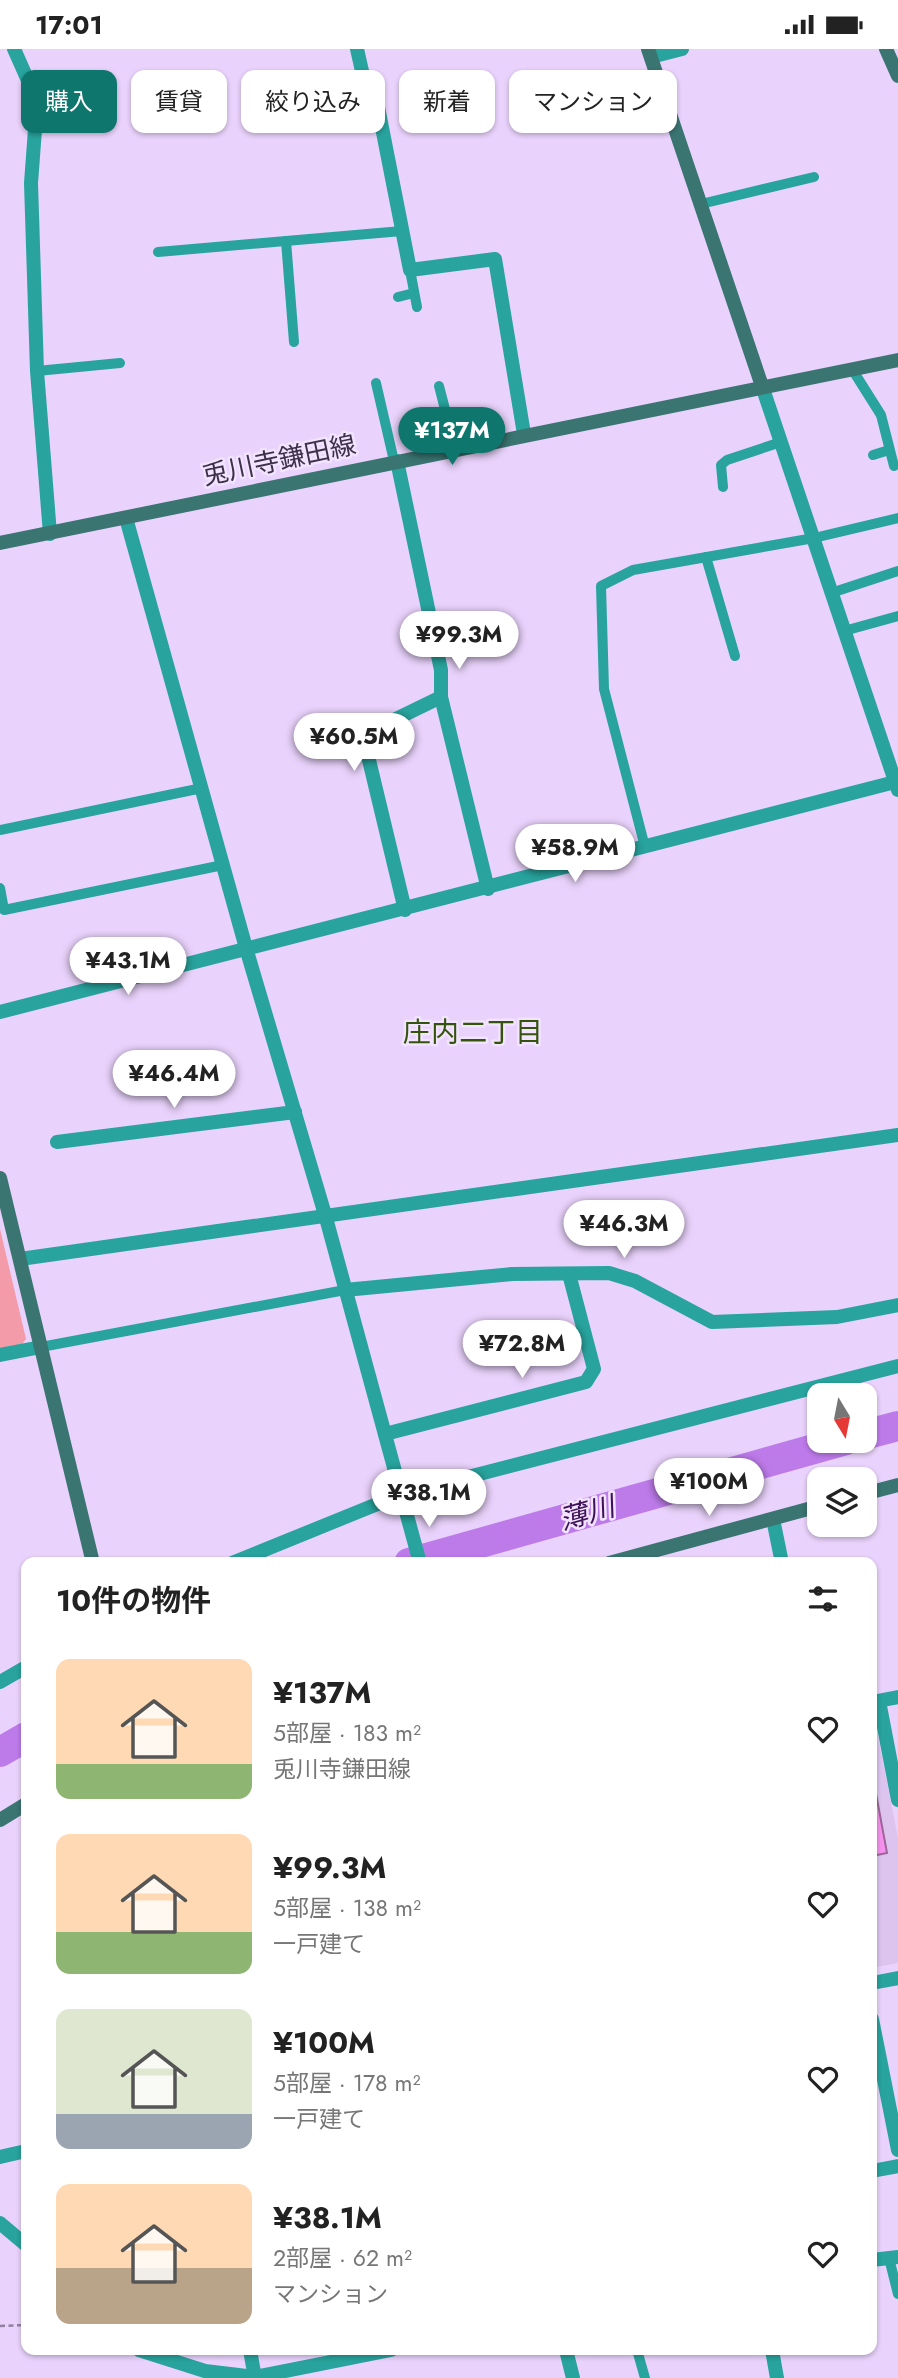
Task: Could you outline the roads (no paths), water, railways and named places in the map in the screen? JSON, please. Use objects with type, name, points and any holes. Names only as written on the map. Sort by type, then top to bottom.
[{"type":"street","points":[[0,50],[5,49]]},
{"type":"street","points":[[14,49],[30,85],[36,116],[31,183],[37,371],[50,534]]},
{"type":"street","points":[[357,49],[362,71],[379,107],[410,269],[495,258],[524,434]]},
{"type":"street","points":[[0,1012],[488,889],[896,781],[650,53],[682,49]]},
{"type":"street","points":[[886,49],[898,76]]},
{"type":"street","name":"兎川寺鎌田線","points":[[0,543],[455,448],[898,360]]},
{"type":"street","points":[[395,461],[442,670],[441,697],[488,889]]},
{"type":"street","points":[[126,518],[246,949],[326,1218],[418,1557]]},
{"type":"street","points":[[405,910],[363,735],[441,697]]},
{"type":"street","points":[[57,1142],[295,1112]]},
{"type":"street","points":[[20,1259],[326,1218],[898,1135]]},
{"type":"street","points":[[0,1178],[4,1212],[20,1259],[92,1557]]},
{"type":"street","points":[[345,1290],[512,1274],[609,1273],[635,1281],[712,1322],[837,1317],[898,1305]]},
{"type":"street","points":[[386,1434],[586,1382],[594,1369],[569,1274]]},
{"type":"street","points":[[0,1355],[41,1347]]},
{"type":"street","points":[[248,1557],[403,1500],[898,1366]]},
{"type":"street","points":[[877,1491],[898,1485]]},
{"type":"street","points":[[630,1557],[807,1509]]},
{"type":"street","points":[[773,1518],[781,1557]]},
{"type":"street","points":[[0,1682],[21,1670]]},
{"type":"street","points":[[877,1701],[898,1697]]},
{"type":"street","points":[[877,1710],[898,1800]]},
{"type":"street","points":[[0,1820],[21,1807]]},
{"type":"street","points":[[877,1982],[898,1978]]},
{"type":"street","points":[[877,2044],[898,2150]]},
{"type":"street","points":[[0,2157],[21,2152]]},
{"type":"street","points":[[877,2170],[898,2166]]},
{"type":"street","points":[[0,2223],[21,2241]]},
{"type":"street","points":[[155,2355],[205,2371],[255,2378],[367,2355]]},
{"type":"street","points":[[251,2355],[255,2378]]},
{"type":"street","points":[[567,2355],[573,2378]]},
{"type":"street","points":[[773,2355],[777,2378]]},
{"type":"lane","points":[[701,204],[814,177]]},
{"type":"lane","points":[[158,252],[402,231]]},
{"type":"lane","points":[[286,241],[294,342]]},
{"type":"lane","points":[[410,269],[417,307]]},
{"type":"lane","points":[[398,297],[414,293]]},
{"type":"lane","points":[[37,371],[120,363]]},
{"type":"lane","points":[[852,369],[881,415],[894,465]]},
{"type":"lane","points":[[376,383],[395,461]]},
{"type":"lane","points":[[439,386],[455,448]]},
{"type":"lane","points":[[723,487],[722,465],[727,460],[781,442]]},
{"type":"lane","points":[[873,454],[890,450]]},
{"type":"lane","points":[[645,847],[604,689],[601,586],[633,570],[814,538],[898,518]]},
{"type":"lane","points":[[706,557],[735,656]]},
{"type":"lane","points":[[831,593],[898,571]]},
{"type":"lane","points":[[844,631],[898,616]]},
{"type":"lane","points":[[0,830],[202,788]]},
{"type":"lane","points":[[0,888],[4,910],[223,865]]},
{"type":"lane","points":[[41,1347],[345,1290]]},
{"type":"lane","points":[[894,2257],[898,2294]]},
{"type":"lane","points":[[638,2355],[645,2378]]},
{"type":"waterway","name":"薄川","points":[[877,1432],[898,1426]]},
{"type":"waterway","name":"薄川","points":[[430,1557],[807,1451]]},
{"type":"waterway","name":"薄川","points":[[0,1752],[21,1740]]},
{"type":"district","name":"庄内二丁目","points":[[473,1032]]}]
